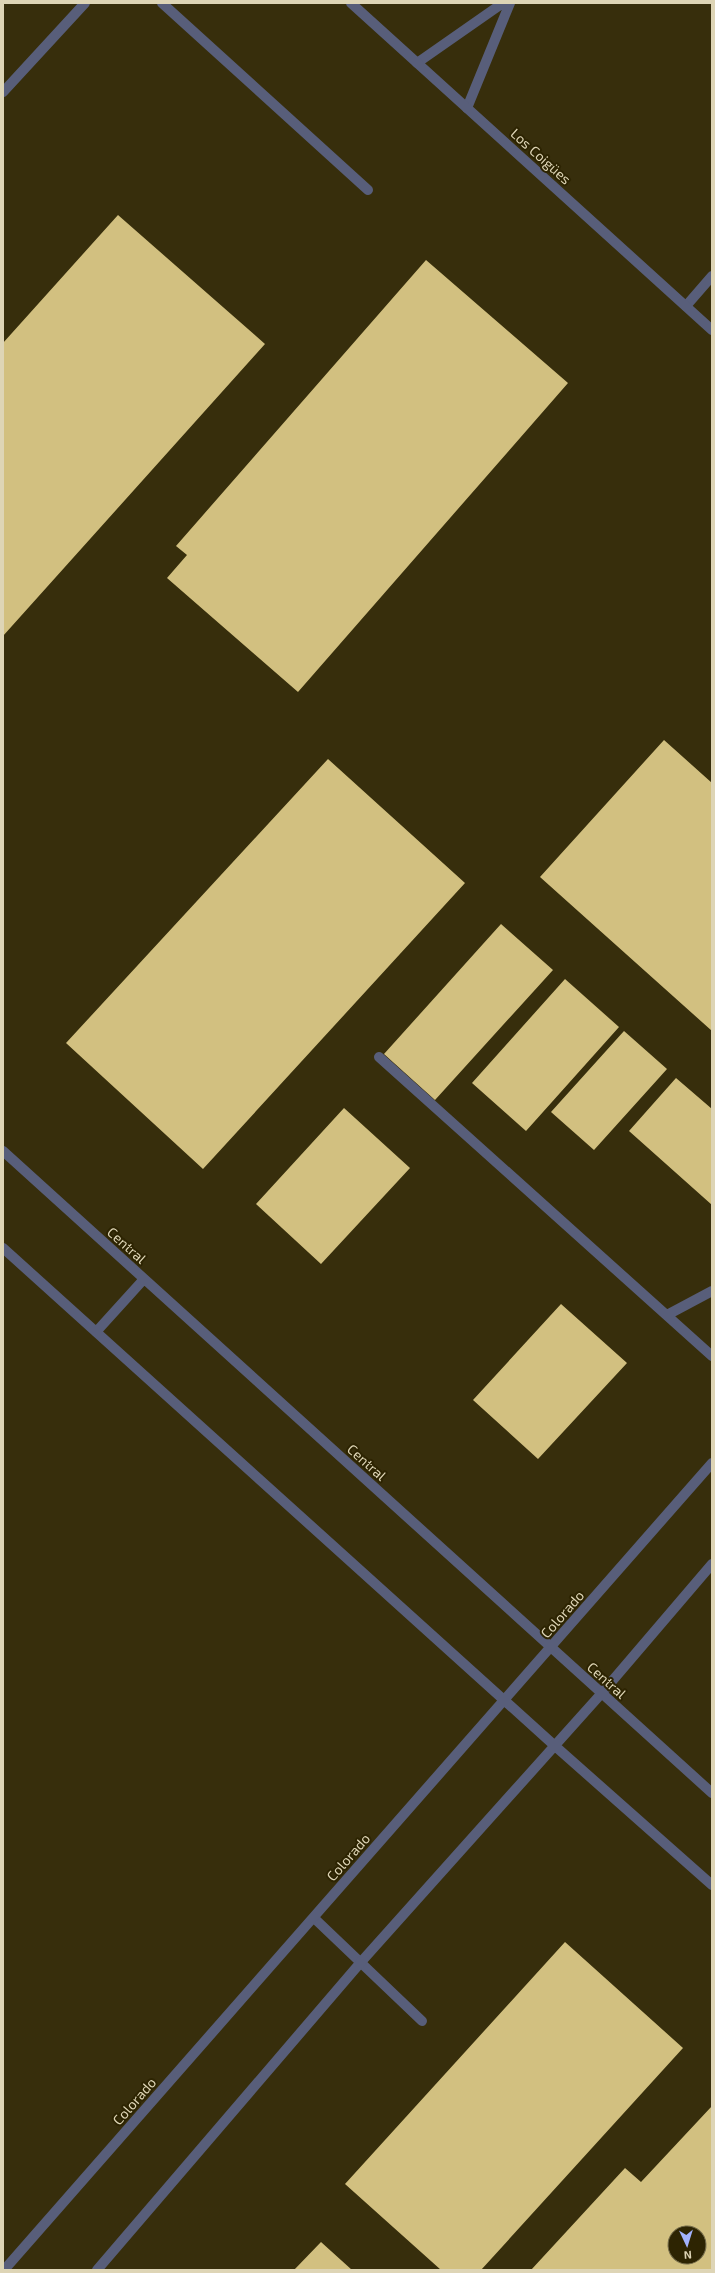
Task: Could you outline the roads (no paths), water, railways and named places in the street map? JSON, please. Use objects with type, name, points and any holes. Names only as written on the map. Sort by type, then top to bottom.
[{"type":"street","points":[[3,92],[85,3]]},
{"type":"street","points":[[162,3],[368,190]]},
{"type":"street","name":"Los Coigües","points":[[351,3],[712,330]]},
{"type":"street","points":[[417,63],[503,3]]},
{"type":"street","points":[[467,108],[510,3]]},
{"type":"street","points":[[686,306],[712,276]]},
{"type":"street","points":[[379,1058],[712,1356]]},
{"type":"street","name":"Central","points":[[3,1151],[712,1794]]},
{"type":"street","points":[[3,1248],[555,1746],[712,1885]]},
{"type":"street","points":[[96,1332],[144,1280]]},
{"type":"street","points":[[667,1315],[712,1291]]},
{"type":"street","name":"Colorado","points":[[4,2270],[712,1463]]},
{"type":"street","points":[[97,2270],[361,1962],[602,1694],[712,1564]]},
{"type":"street","points":[[314,1918],[422,2021]]}]
